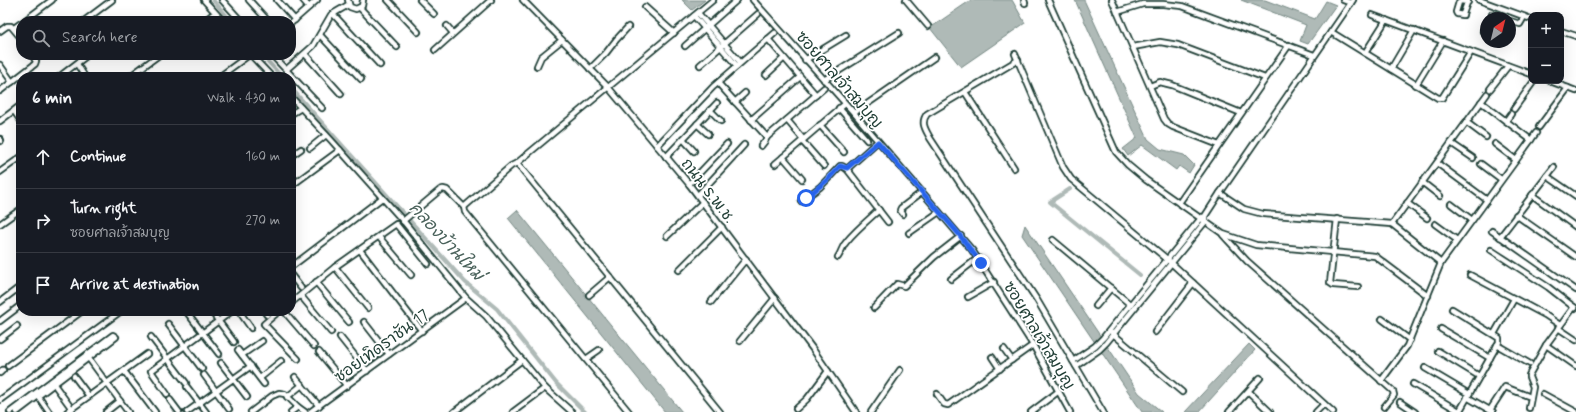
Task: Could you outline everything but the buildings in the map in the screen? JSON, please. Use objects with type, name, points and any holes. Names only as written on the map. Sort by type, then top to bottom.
[{"type":"street","points":[[31,16],[52,0]]},
{"type":"street","points":[[91,16],[112,0]]},
{"type":"street","points":[[204,0],[218,16]]},
{"type":"street","points":[[222,0],[236,16]]},
{"type":"street","points":[[248,0],[263,16]]},
{"type":"street","points":[[277,0],[291,16]]},
{"type":"street","points":[[303,0],[310,7]]},
{"type":"street","points":[[296,19],[317,0]]},
{"type":"street","points":[[277,60],[287,70],[313,46],[327,21],[333,14],[348,2],[354,9],[360,8],[363,4],[363,0]]},
{"type":"street","points":[[388,0],[418,32]]},
{"type":"street","points":[[420,0],[434,14]]},
{"type":"street","points":[[435,50],[491,0]]},
{"type":"street","name":"ถนน ร.พ.ช.","points":[[524,0],[608,87],[698,195],[775,298],[856,412]]},
{"type":"street","points":[[464,207],[511,166],[517,163],[713,0]]},
{"type":"street","points":[[685,46],[737,0]]},
{"type":"street","name":"ซอยศาลเจ้าสมบุญ","points":[[753,0],[805,60],[854,113],[961,236],[978,258],[1033,345],[1070,412]]},
{"type":"street","points":[[906,0],[928,26]]},
{"type":"street","points":[[1048,0],[1116,152],[1128,165],[1222,234],[1247,261],[1394,393],[1384,407]]},
{"type":"street","points":[[1112,0],[1164,119],[1168,124],[1219,145]]},
{"type":"street","points":[[1479,0],[1528,19]]},
{"type":"street","points":[[1075,364],[1103,338],[1171,263],[1205,222],[1205,216],[1347,8],[1349,1]]},
{"type":"street","points":[[1117,12],[1144,4],[1182,6],[1314,55]]},
{"type":"street","points":[[645,7],[674,33]]},
{"type":"street","points":[[360,8],[397,47]]},
{"type":"street","points":[[333,14],[380,65]]},
{"type":"street","points":[[700,65],[758,14]]},
{"type":"street","points":[[1372,14],[1528,73]]},
{"type":"street","points":[[696,15],[708,25],[722,45]]},
{"type":"street","points":[[696,15],[704,28],[739,64]]},
{"type":"street","points":[[1516,23],[1520,24],[1524,17]]},
{"type":"street","points":[[1366,53],[1386,20]]},
{"type":"street","points":[[0,31],[7,26],[11,26],[16,31]]},
{"type":"street","points":[[447,26],[453,33]]},
{"type":"street","points":[[590,69],[628,27]]},
{"type":"street","points":[[1391,69],[1414,30]]},
{"type":"street","points":[[1330,32],[1438,98],[1442,98],[1471,52]]},
{"type":"street","points":[[1564,32],[1575,34]]},
{"type":"street","points":[[657,146],[718,82],[775,33]]},
{"type":"street","points":[[824,80],[899,33]]},
{"type":"street","points":[[320,35],[362,79]]},
{"type":"street","points":[[805,60],[846,35]]},
{"type":"street","points":[[768,39],[816,95]]},
{"type":"street","points":[[537,66],[541,57],[562,40]]},
{"type":"street","points":[[1416,85],[1443,41]]},
{"type":"street","points":[[1133,47],[1160,42],[1178,45],[1265,78]]},
{"type":"street","points":[[1179,203],[1289,45]]},
{"type":"street","points":[[305,54],[341,94]]},
{"type":"street","points":[[1015,54],[1063,167],[1071,179],[1167,259],[1333,412]]},
{"type":"street","points":[[854,113],[935,57]]},
{"type":"street","points":[[766,75],[784,58]]},
{"type":"street","points":[[25,72],[35,64],[34,60]]},
{"type":"street","points":[[66,72],[82,60]]},
{"type":"street","points":[[136,72],[151,60]]},
{"type":"street","points":[[226,72],[243,60]]},
{"type":"street","points":[[255,60],[267,72]]},
{"type":"street","points":[[1018,60],[927,114],[923,123],[930,138],[1037,300],[1103,412]]},
{"type":"street","points":[[76,64],[82,72]]},
{"type":"street","points":[[0,65],[12,82]]},
{"type":"street","points":[[1392,224],[1488,91],[1508,66]]},
{"type":"street","points":[[752,120],[800,77]]},
{"type":"street","points":[[0,91],[16,79]]},
{"type":"street","points":[[296,80],[322,108]]},
{"type":"street","points":[[718,82],[767,137]]},
{"type":"street","points":[[1150,86],[1160,82],[1172,85],[1241,113]]},
{"type":"street","points":[[1506,121],[1532,84]]},
{"type":"street","points":[[1558,84],[1576,91]]},
{"type":"street","points":[[761,146],[767,137],[824,88]]},
{"type":"street","points":[[1539,127],[1568,88]]},
{"type":"street","points":[[965,92],[1014,168]]},
{"type":"street","points":[[736,102],[745,93]]},
{"type":"street","points":[[296,102],[382,198],[404,220],[466,298],[486,316],[545,388],[571,412]]},
{"type":"street","points":[[1481,102],[1531,140]]},
{"type":"street","points":[[666,157],[717,103]]},
{"type":"street","points":[[775,164],[845,104]]},
{"type":"street","points":[[296,111],[301,108]]},
{"type":"street","points":[[839,108],[867,140]]},
{"type":"street","points":[[710,110],[721,121]]},
{"type":"street","points":[[0,121],[14,111],[16,114]]},
{"type":"street","points":[[787,120],[824,166]]},
{"type":"street","points":[[1466,122],[1486,137]]},
{"type":"street","points":[[697,124],[708,134]]},
{"type":"street","points":[[820,125],[844,152]]},
{"type":"street","points":[[1381,381],[1403,354],[1441,262],[1536,133]]},
{"type":"street","points":[[310,148],[326,135]]},
{"type":"street","points":[[682,140],[694,151]]},
{"type":"street","points":[[847,168],[878,142]]},
{"type":"street","points":[[1451,143],[1473,158]]},
{"type":"street","points":[[689,184],[726,144]]},
{"type":"street","points":[[1496,144],[1516,160]]},
{"type":"street","points":[[698,195],[744,145]]},
{"type":"street","points":[[296,152],[301,148]]},
{"type":"street","points":[[296,182],[340,150]]},
{"type":"street","points":[[783,157],[802,179]]},
{"type":"street","points":[[0,172],[16,161]]},
{"type":"street","points":[[1437,162],[1487,200]]},
{"type":"street","points":[[517,163],[720,412]]},
{"type":"street","points":[[1481,164],[1501,179]]},
{"type":"street","points":[[801,201],[827,180],[840,166],[847,168],[888,222]]},
{"type":"street","points":[[1500,237],[1554,167]]},
{"type":"street","points":[[1547,176],[1576,196]]},
{"type":"street","points":[[1422,182],[1440,196]]},
{"type":"street","points":[[404,220],[443,189],[447,190],[464,207],[465,212],[629,412]]},
{"type":"street","points":[[903,214],[900,210],[901,208],[922,192]]},
{"type":"street","points":[[1220,193],[1244,209],[1263,214],[1392,224],[1441,262]]},
{"type":"street","points":[[1532,195],[1576,227]]},
{"type":"street","points":[[296,263],[382,198]]},
{"type":"street","points":[[667,236],[703,202]]},
{"type":"street","points":[[1407,203],[1427,218]]},
{"type":"street","points":[[1451,204],[1472,220]]},
{"type":"street","points":[[838,257],[847,240],[879,210]]},
{"type":"street","points":[[909,233],[939,212]]},
{"type":"street","points":[[0,224],[16,213]]},
{"type":"street","points":[[1516,215],[1576,257]]},
{"type":"street","points":[[1075,364],[1099,350],[1106,343],[1167,259],[1200,218],[1205,216]]},
{"type":"street","points":[[1337,219],[1330,283],[1333,285],[1358,287]]},
{"type":"street","points":[[296,300],[335,267],[396,224],[428,264]]},
{"type":"street","points":[[1435,224],[1457,240]]},
{"type":"street","points":[[679,270],[722,227]]},
{"type":"street","points":[[1492,231],[1575,288]]},
{"type":"street","points":[[1222,234],[1256,245],[1375,256],[1393,268],[1428,296]]},
{"type":"street","points":[[874,308],[897,284],[904,286],[934,258],[961,236]]},
{"type":"street","points":[[379,237],[411,275]]},
{"type":"street","points":[[1053,240],[1132,306]]},
{"type":"street","points":[[360,250],[422,331]]},
{"type":"street","points":[[1491,250],[1548,287],[1575,308],[1546,345],[1528,377],[1533,387],[1528,408]]},
{"type":"street","points":[[951,279],[978,258]]},
{"type":"street","points":[[711,302],[746,259]]},
{"type":"street","points":[[335,267],[368,308]]},
{"type":"street","points":[[1470,275],[1514,299],[1559,327],[1576,340]]},
{"type":"street","points":[[589,295],[610,277]]},
{"type":"street","points":[[296,281],[301,288]]},
{"type":"street","points":[[316,282],[349,322]]},
{"type":"street","points":[[968,297],[994,282]]},
{"type":"street","points":[[1155,332],[1193,283]]},
{"type":"street","points":[[1096,306],[1111,288]]},
{"type":"street","points":[[0,302],[16,290]]},
{"type":"street","points":[[301,296],[331,332]]},
{"type":"street","name":"ซอยเทิดราชัน 17","points":[[310,412],[466,298]]},
{"type":"street","points":[[740,341],[775,298]]},
{"type":"street","points":[[1494,334],[1514,299]]},
{"type":"street","points":[[0,321],[16,309]]},
{"type":"street","points":[[1413,384],[1459,412],[1497,345],[1499,338],[1494,334],[1452,309]]},
{"type":"street","points":[[8,366],[75,316]]},
{"type":"street","points":[[0,400],[114,316]]},
{"type":"street","points":[[190,316],[219,354]]},
{"type":"street","points":[[214,316],[234,342]]},
{"type":"street","points":[[167,394],[151,371],[225,316]]},
{"type":"street","points":[[242,316],[251,328]]},
{"type":"street","points":[[273,316],[264,324],[298,359]]},
{"type":"street","points":[[288,316],[314,346]]},
{"type":"street","points":[[1382,319],[1410,340]]},
{"type":"street","points":[[364,322],[390,354]]},
{"type":"street","points":[[168,324],[202,369]]},
{"type":"street","points":[[0,339],[17,326]]},
{"type":"street","points":[[1441,329],[1490,358]]},
{"type":"street","points":[[1109,330],[1113,335],[1182,392]]},
{"type":"street","points":[[10,412],[87,357],[116,338],[114,335],[87,357],[17,412]]},
{"type":"street","points":[[151,337],[206,412]]},
{"type":"street","points":[[340,337],[367,371]]},
{"type":"street","points":[[242,355],[262,341]]},
{"type":"street","points":[[937,394],[944,404],[948,405],[1033,345]]},
{"type":"street","points":[[1497,345],[1530,364]]},
{"type":"street","points":[[1546,345],[1576,366]]},
{"type":"street","points":[[1004,349],[1012,360]]},
{"type":"street","points":[[238,350],[264,384]]},
{"type":"street","points":[[586,359],[599,350]]},
{"type":"street","points":[[1438,351],[1479,376]]},
{"type":"street","points":[[319,352],[347,386]]},
{"type":"street","points":[[56,387],[70,410],[147,354]]},
{"type":"street","points":[[87,357],[128,412]]},
{"type":"street","points":[[992,357],[1000,369]]},
{"type":"street","points":[[454,412],[522,360]]},
{"type":"street","points":[[260,378],[281,361]]},
{"type":"street","points":[[221,363],[247,397]]},
{"type":"street","points":[[187,412],[250,366]]},
{"type":"street","points":[[1425,368],[1492,411],[1505,387],[1528,396]]},
{"type":"street","points":[[871,412],[900,370]]},
{"type":"street","points":[[124,371],[155,412]]},
{"type":"street","points":[[796,409],[807,399],[828,371]]},
{"type":"street","points":[[204,375],[229,409]]},
{"type":"street","points":[[74,376],[89,396]]},
{"type":"street","points":[[295,377],[319,406]]},
{"type":"street","points":[[1229,412],[1260,378]]},
{"type":"street","points":[[287,397],[302,385]]},
{"type":"street","points":[[513,412],[545,388]]},
{"type":"street","points":[[1030,412],[1059,391]]},
{"type":"street","points":[[251,412],[272,396],[280,392],[282,392],[305,412]]},
{"type":"street","points":[[1248,392],[1270,412]]},
{"type":"street","points":[[1543,394],[1576,412]]},
{"type":"street","points":[[40,399],[49,412]]},
{"type":"street","points":[[170,400],[179,412]]},
{"type":"street","points":[[106,412],[120,401]]},
{"type":"street","points":[[1400,402],[1415,412]]},
{"type":"street","points":[[1316,412],[1324,404]]},
{"type":"street","points":[[291,412],[298,407]]},
{"type":"shaded area","points":[[682,0],[705,0],[692,10]]},
{"type":"shaded area","points":[[971,0],[1012,0],[1025,23],[961,67],[930,28]]},
{"type":"shaded area","points":[[1075,0],[1084,0],[1148,139],[1160,149],[1184,155],[1194,165],[1189,173],[1179,166],[1176,170],[1142,145],[1128,156],[1123,149],[1137,138]]},
{"type":"shaded area","points":[[1241,0],[1265,0],[1315,19],[1326,1],[1336,5],[1308,44],[1300,41],[1306,25]]},
{"type":"shaded area","points":[[517,210],[682,412],[665,412],[508,218]]},
{"type":"shaded area","points":[[1025,225],[1139,393],[1162,412],[1142,412],[1022,235]]},
{"type":"shaded area","points":[[1249,344],[1255,350],[1199,412],[1185,412]]},
{"type":"waterway","name":"คลองบ้านใหม่","points":[[213,0],[227,16]]},
{"type":"waterway","name":"คลองบ้านใหม่","points":[[267,60],[277,72]]},
{"type":"waterway","name":"คลองบ้านใหม่","points":[[296,94],[465,282],[497,309],[556,383],[585,412]]},
{"type":"waterway","points":[[1070,189],[1050,202],[1140,275]]},
{"type":"route","points":[[806,198],[827,180],[840,166],[847,168],[878,142],[958,233],[981,263]]}]
